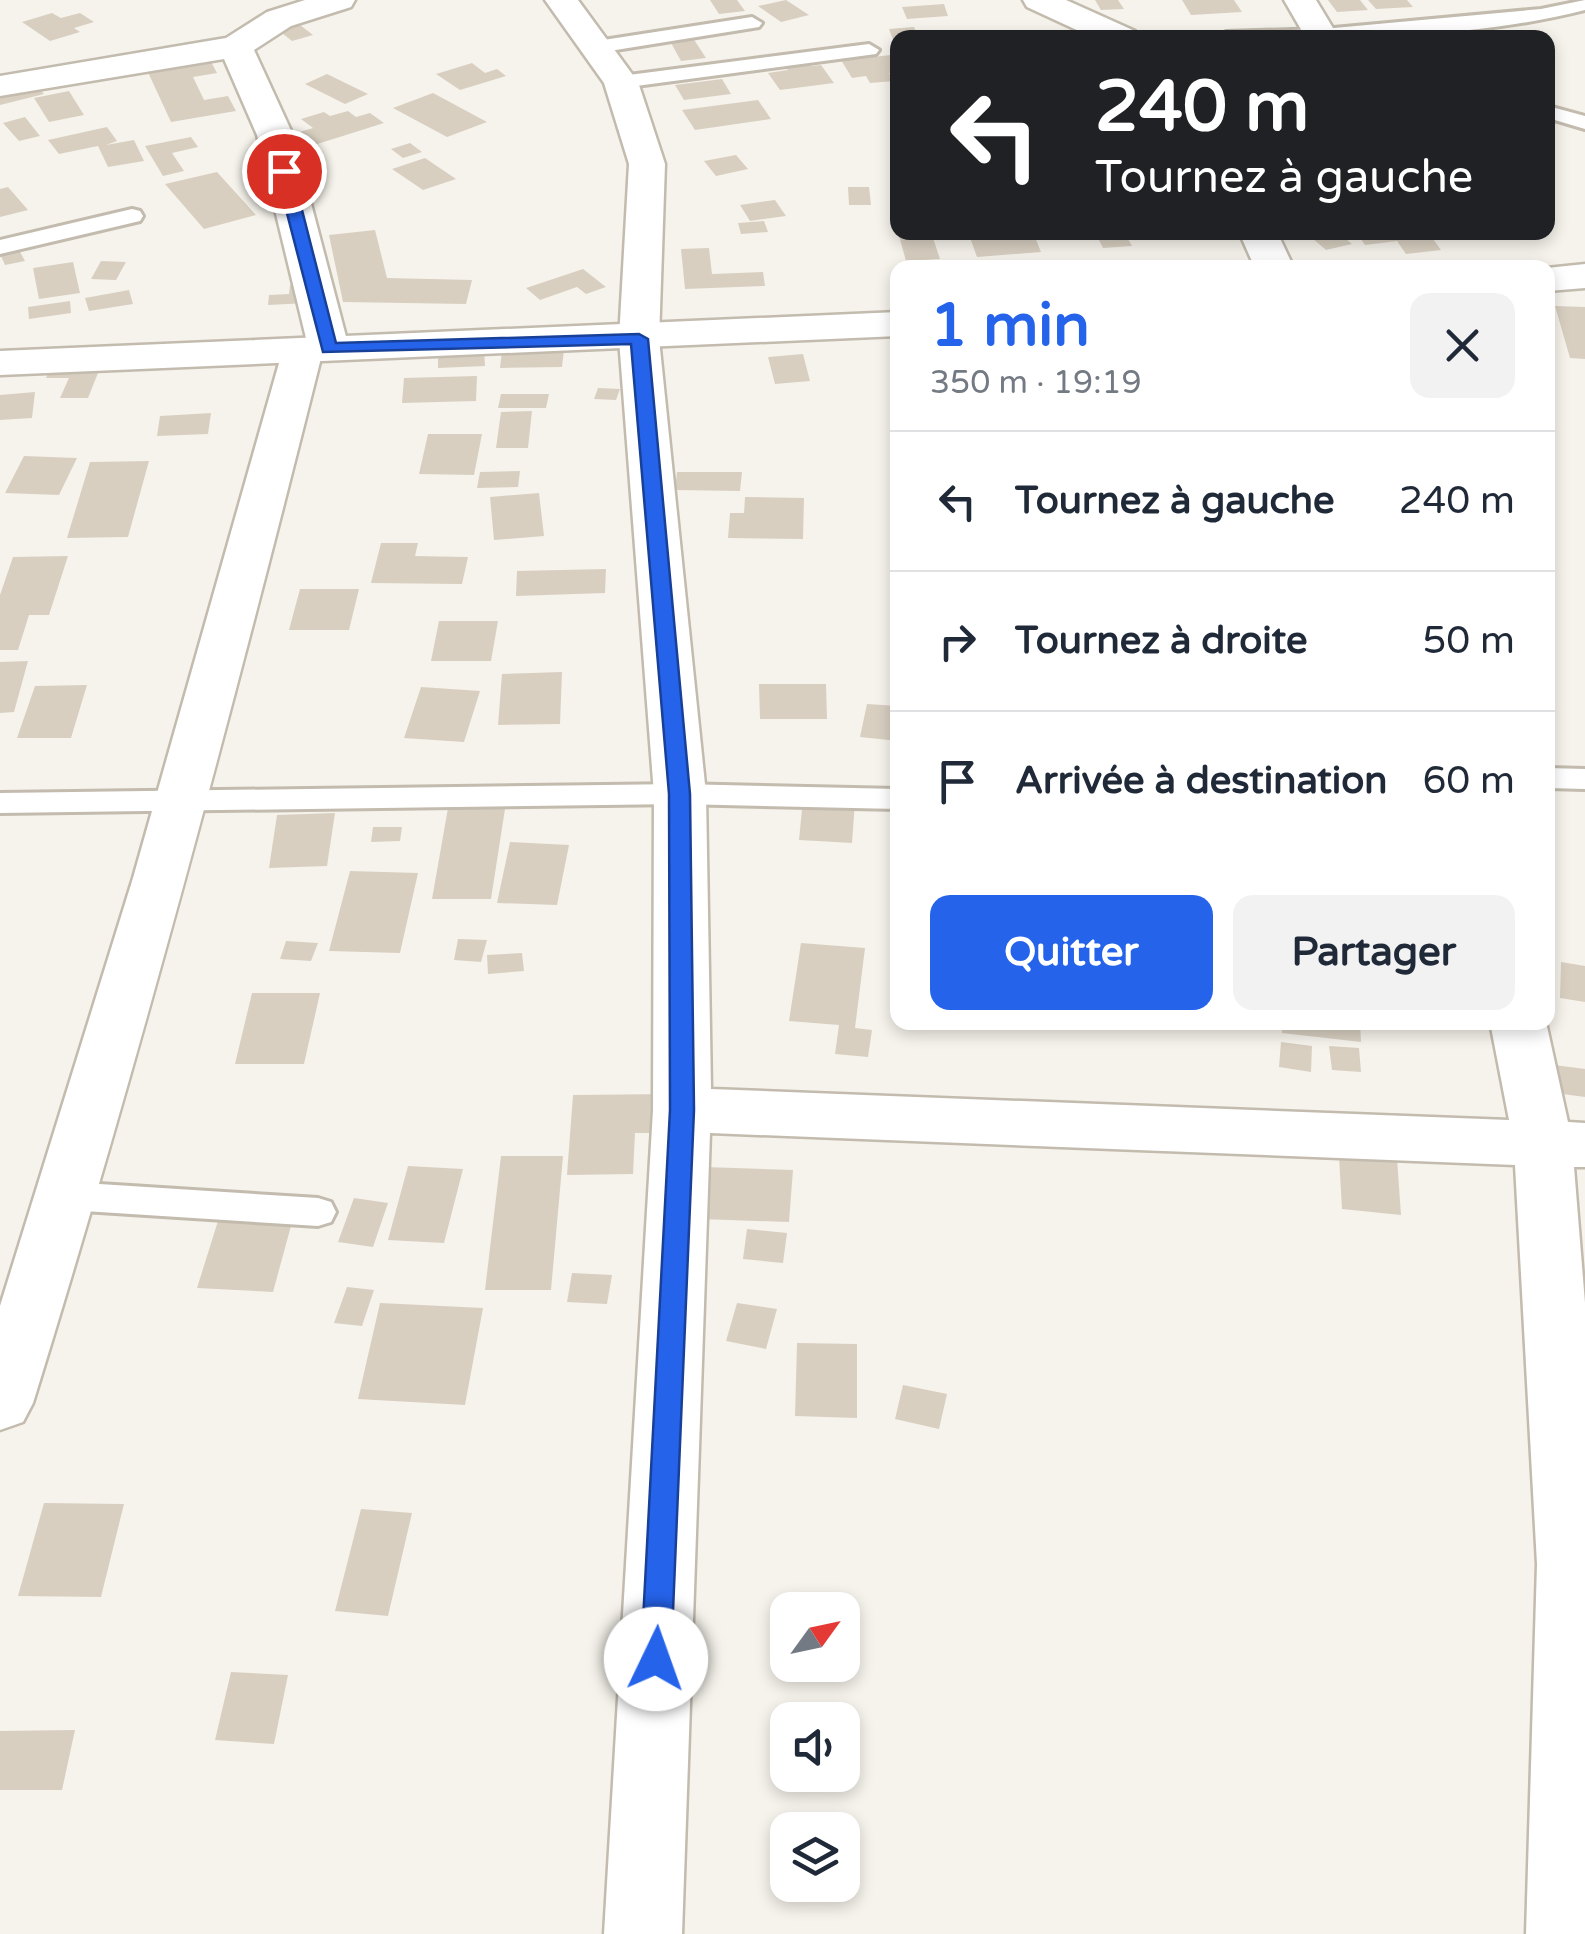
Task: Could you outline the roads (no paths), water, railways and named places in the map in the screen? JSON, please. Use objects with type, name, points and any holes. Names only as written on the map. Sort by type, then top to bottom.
[{"type":"street","points":[[0,86],[86,75],[236,46],[279,19],[339,0]]},
{"type":"street","points":[[561,0],[622,82],[647,164],[639,339],[680,794],[682,1110],[643,1934]]},
{"type":"street","points":[[1039,0],[1105,30]]},
{"type":"street","points":[[1300,0],[1320,30]]},
{"type":"street","points":[[0,1403],[68,1196],[316,348],[275,136],[236,46]]},
{"type":"street","points":[[1555,278],[1585,276]]},
{"type":"street","points":[[0,363],[316,348],[639,339],[890,324]]},
{"type":"street","points":[[1521,1030],[1564,1144],[1578,1564],[1565,1934]]},
{"type":"street","points":[[682,1110],[1564,1144]]},
{"type":"lane","points":[[1394,30],[1542,15],[1584,5]]},
{"type":"lane","points":[[1532,30],[1584,5]]},
{"type":"lane","points":[[597,46],[752,23]]},
{"type":"lane","points":[[622,82],[869,50]]},
{"type":"lane","points":[[1555,114],[1585,123]]},
{"type":"lane","points":[[0,246],[132,216]]},
{"type":"lane","points":[[1555,778],[1585,778]]},
{"type":"lane","points":[[0,803],[680,794],[890,799]]},
{"type":"lane","points":[[68,1196],[318,1212]]}]
